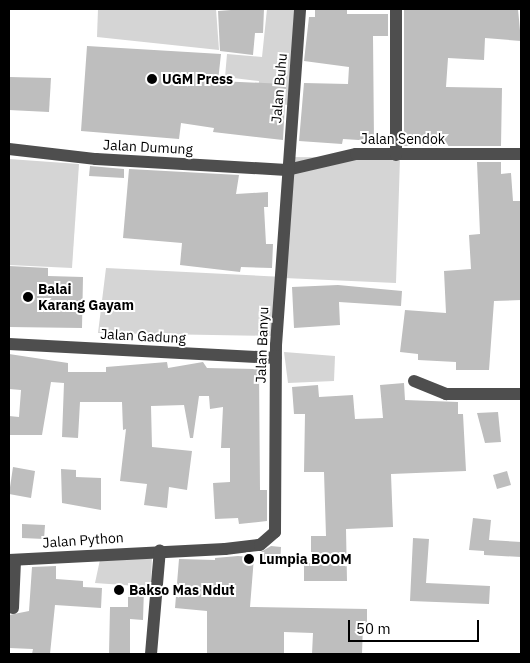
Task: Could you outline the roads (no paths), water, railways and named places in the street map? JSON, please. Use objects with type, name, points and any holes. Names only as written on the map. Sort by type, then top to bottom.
[{"type":"street","name":"Jalan Buhu","points":[[287,170],[300,9]]},
{"type":"street","points":[[396,9],[396,155]]},
{"type":"street","name":"Jalan Dumung","points":[[9,149],[96,159],[287,170]]},
{"type":"street","name":"Jalan Sendok","points":[[287,170],[356,154],[521,154]]},
{"type":"street","name":"Jalan Banyu","points":[[276,522],[276,358],[287,170]]},
{"type":"street","name":"Jalan Gadung","points":[[9,344],[276,358]]},
{"type":"street","points":[[414,381],[446,394],[521,394]]},
{"type":"street","name":"Jalan Python","points":[[12,560],[160,550],[224,549],[260,544],[275,532],[276,522]]},
{"type":"street","points":[[151,654],[160,550]]},
{"type":"street","points":[[12,560],[13,608]]},
{"type":"place","name":"UGM Press","points":[[152,79]]},
{"type":"place","name":"Balai Karang Gayam","points":[[28,297]]},
{"type":"place","name":"Lumpia BOOM","points":[[249,559]]},
{"type":"place","name":"Bakso Mas Ndut","points":[[119,590]]}]
